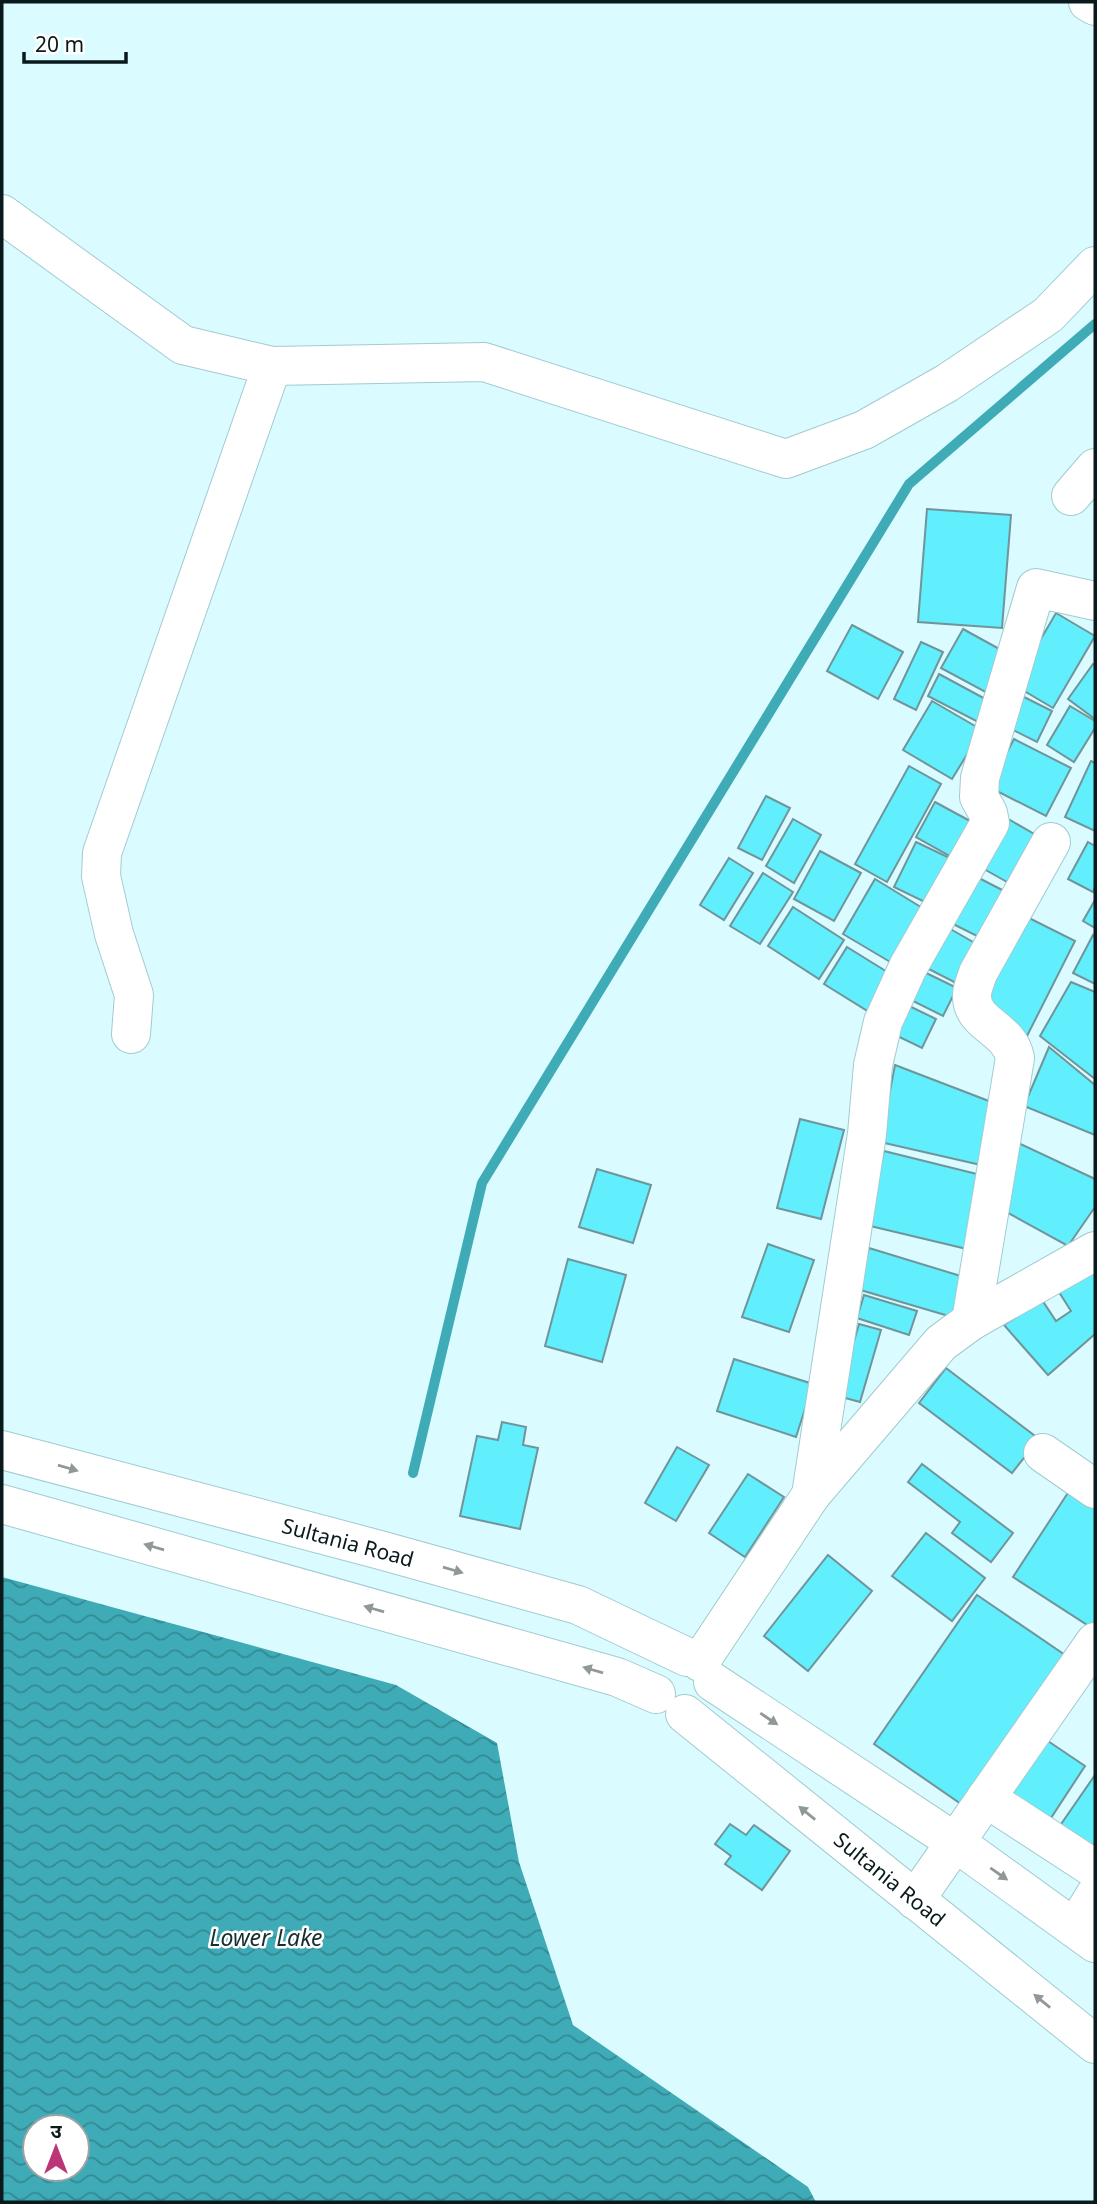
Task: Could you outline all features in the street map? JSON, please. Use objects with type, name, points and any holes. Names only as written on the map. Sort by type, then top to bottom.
[{"type":"street","points":[[1088,2],[1095,6]]},
{"type":"street","points":[[2,214],[183,345],[272,366],[484,362],[786,459],[864,430],[947,383],[1048,315],[1095,266]]},
{"type":"street","points":[[131,1034],[134,995],[114,934],[101,876],[102,853],[272,366]]},
{"type":"street","points":[[811,1495],[867,1134],[873,1065],[883,1022],[908,967],[990,823],[979,797],[980,778],[1036,588],[1095,601]]},
{"type":"street","points":[[971,1321],[1015,1058],[1007,1039],[979,1017],[972,996],[978,973],[1051,842]]},
{"type":"street","points":[[700,1667],[811,1495],[941,1343],[971,1321],[1095,1251]]},
{"type":"street","name":"Sultania Road","points":[[2,1450],[578,1605],[700,1667],[1085,1935]]},
{"type":"street","points":[[1043,1453],[1095,1489]]},
{"type":"street","name":"Sultania Road","points":[[2,1504],[617,1677],[670,1704],[1095,2044]]},
{"type":"street","points":[[915,1900],[1095,1642]]},
{"type":"street","points":[[677,1657],[700,1667],[712,1692],[702,1708],[670,1704],[655,1685],[662,1667],[677,1657]]},
{"type":"street","points":[[986,1798],[1095,1869]]},
{"type":"street","points":[[1085,1935],[1095,1895]]},
{"type":"water","name":"Lower Lake","points":[[2,1577],[396,1685],[497,1743],[519,1862],[573,2025],[808,2187],[816,2202],[2,2202]]},
{"type":"building","points":[[927,509],[1011,515],[1002,628],[918,622]]},
{"type":"building","points":[[1056,613],[1095,636],[1053,708],[1014,685]]},
{"type":"building","points":[[852,625],[903,652],[878,699],[827,671]]},
{"type":"building","points":[[963,629],[1012,656],[991,695],[941,668]]},
{"type":"building","points":[[921,642],[943,652],[916,710],[894,699]]},
{"type":"building","points":[[1093,664],[1095,666],[1095,719],[1068,699]]},
{"type":"building","points":[[939,674],[991,702],[980,723],[928,696]]},
{"type":"building","points":[[1018,694],[1052,711],[1037,742],[1003,725]]},
{"type":"building","points":[[932,701],[982,730],[952,779],[903,750]]},
{"type":"building","points":[[1070,706],[1095,721],[1095,728],[1074,762],[1047,745]]},
{"type":"building","points":[[1014,739],[1071,768],[1046,816],[989,787]]},
{"type":"building","points":[[1091,761],[1095,763],[1095,831],[1065,817]]},
{"type":"building","points":[[909,766],[941,784],[887,882],[855,864]]},
{"type":"building","points":[[766,796],[790,808],[762,860],[738,848]]},
{"type":"building","points":[[935,802],[983,828],[964,864],[916,837]]},
{"type":"building","points":[[1003,816],[1043,839],[1016,887],[975,864]]},
{"type":"building","points":[[793,819],[821,835],[794,883],[766,866]]},
{"type":"building","points":[[916,842],[956,861],[935,907],[894,887]]},
{"type":"building","points":[[1088,842],[1095,846],[1093,892],[1068,879]]},
{"type":"building","points":[[820,851],[861,873],[834,921],[794,899]]},
{"type":"building","points":[[729,858],[753,873],[724,920],[700,905]]},
{"type":"building","points":[[763,873],[793,892],[760,944],[730,926]]},
{"type":"building","points":[[969,873],[1014,896],[989,942],[945,920]]},
{"type":"building","points":[[875,879],[929,912],[897,966],[843,934]]},
{"type":"building","points":[[1095,900],[1095,928],[1083,921]]},
{"type":"building","points":[[793,907],[844,940],[819,979],[768,946]]},
{"type":"building","points":[[1017,912],[1075,941],[1027,1036],[988,1017],[982,988]]},
{"type":"building","points":[[940,923],[980,946],[958,984],[917,963]]},
{"type":"building","points":[[1093,935],[1095,937],[1095,984],[1073,973]]},
{"type":"building","points":[[847,947],[897,978],[874,1015],[824,984]]},
{"type":"building","points":[[916,968],[957,988],[943,1016],[903,996]]},
{"type":"building","points":[[1071,982],[1095,992],[1095,1079],[1040,1036]]},
{"type":"building","points":[[903,1003],[936,1019],[922,1048],[889,1032]]},
{"type":"building","points":[[1049,1047],[1095,1085],[1095,1135],[1024,1106]]},
{"type":"building","points":[[895,1065],[994,1103],[981,1165],[880,1142]]},
{"type":"building","points":[[800,1119],[844,1130],[821,1219],[777,1208]]},
{"type":"building","points":[[1010,1139],[1095,1179],[1095,1207],[1068,1246],[999,1208]]},
{"type":"building","points":[[884,1151],[989,1177],[971,1250],[866,1225]]},
{"type":"building","points":[[597,1169],[651,1185],[633,1243],[579,1227]]},
{"type":"building","points":[[768,1244],[814,1260],[789,1332],[742,1317]]},
{"type":"building","points":[[869,1248],[964,1277],[952,1317],[857,1289]]},
{"type":"building","points":[[568,1259],[626,1275],[602,1362],[545,1346]]},
{"type":"building","points":[[1095,1270],[1095,1334],[1048,1375],[1004,1325],[1042,1300],[1056,1321],[1071,1311],[1057,1289]]},
{"type":"building","points":[[864,1295],[917,1311],[909,1335],[857,1318]]},
{"type":"building","points":[[859,1324],[881,1330],[860,1402],[838,1396]]},
{"type":"building","points":[[734,1359],[813,1384],[796,1437],[717,1411]]},
{"type":"building","points":[[946,1368],[1039,1439],[1012,1473],[919,1403]]},
{"type":"building","points":[[502,1422],[526,1427],[523,1445],[538,1448],[520,1529],[460,1516],[477,1436],[498,1440]]},
{"type":"building","points":[[677,1447],[709,1465],[676,1521],[645,1503]]},
{"type":"building","points":[[922,1464],[1013,1533],[991,1562],[952,1533],[960,1522],[908,1482]]},
{"type":"building","points":[[748,1474],[784,1497],[745,1557],[709,1533]]},
{"type":"building","points":[[1073,1485],[1095,1499],[1095,1623],[1092,1628],[1013,1577]]},
{"type":"building","points":[[926,1533],[985,1578],[952,1621],[892,1576]]},
{"type":"building","points":[[828,1555],[872,1591],[808,1671],[764,1636]]},
{"type":"building","points":[[977,1595],[1068,1657],[964,1806],[874,1744]]},
{"type":"building","points":[[1036,1733],[1085,1766],[1047,1824],[997,1792]]},
{"type":"building","points":[[1095,1775],[1095,1856],[1057,1830]]},
{"type":"building","points":[[730,1824],[746,1835],[754,1825],[790,1851],[762,1890],[725,1864],[731,1856],[715,1844]]},
{"type":"waterway","points":[[413,1473],[482,1183],[909,484],[1095,324]]}]
